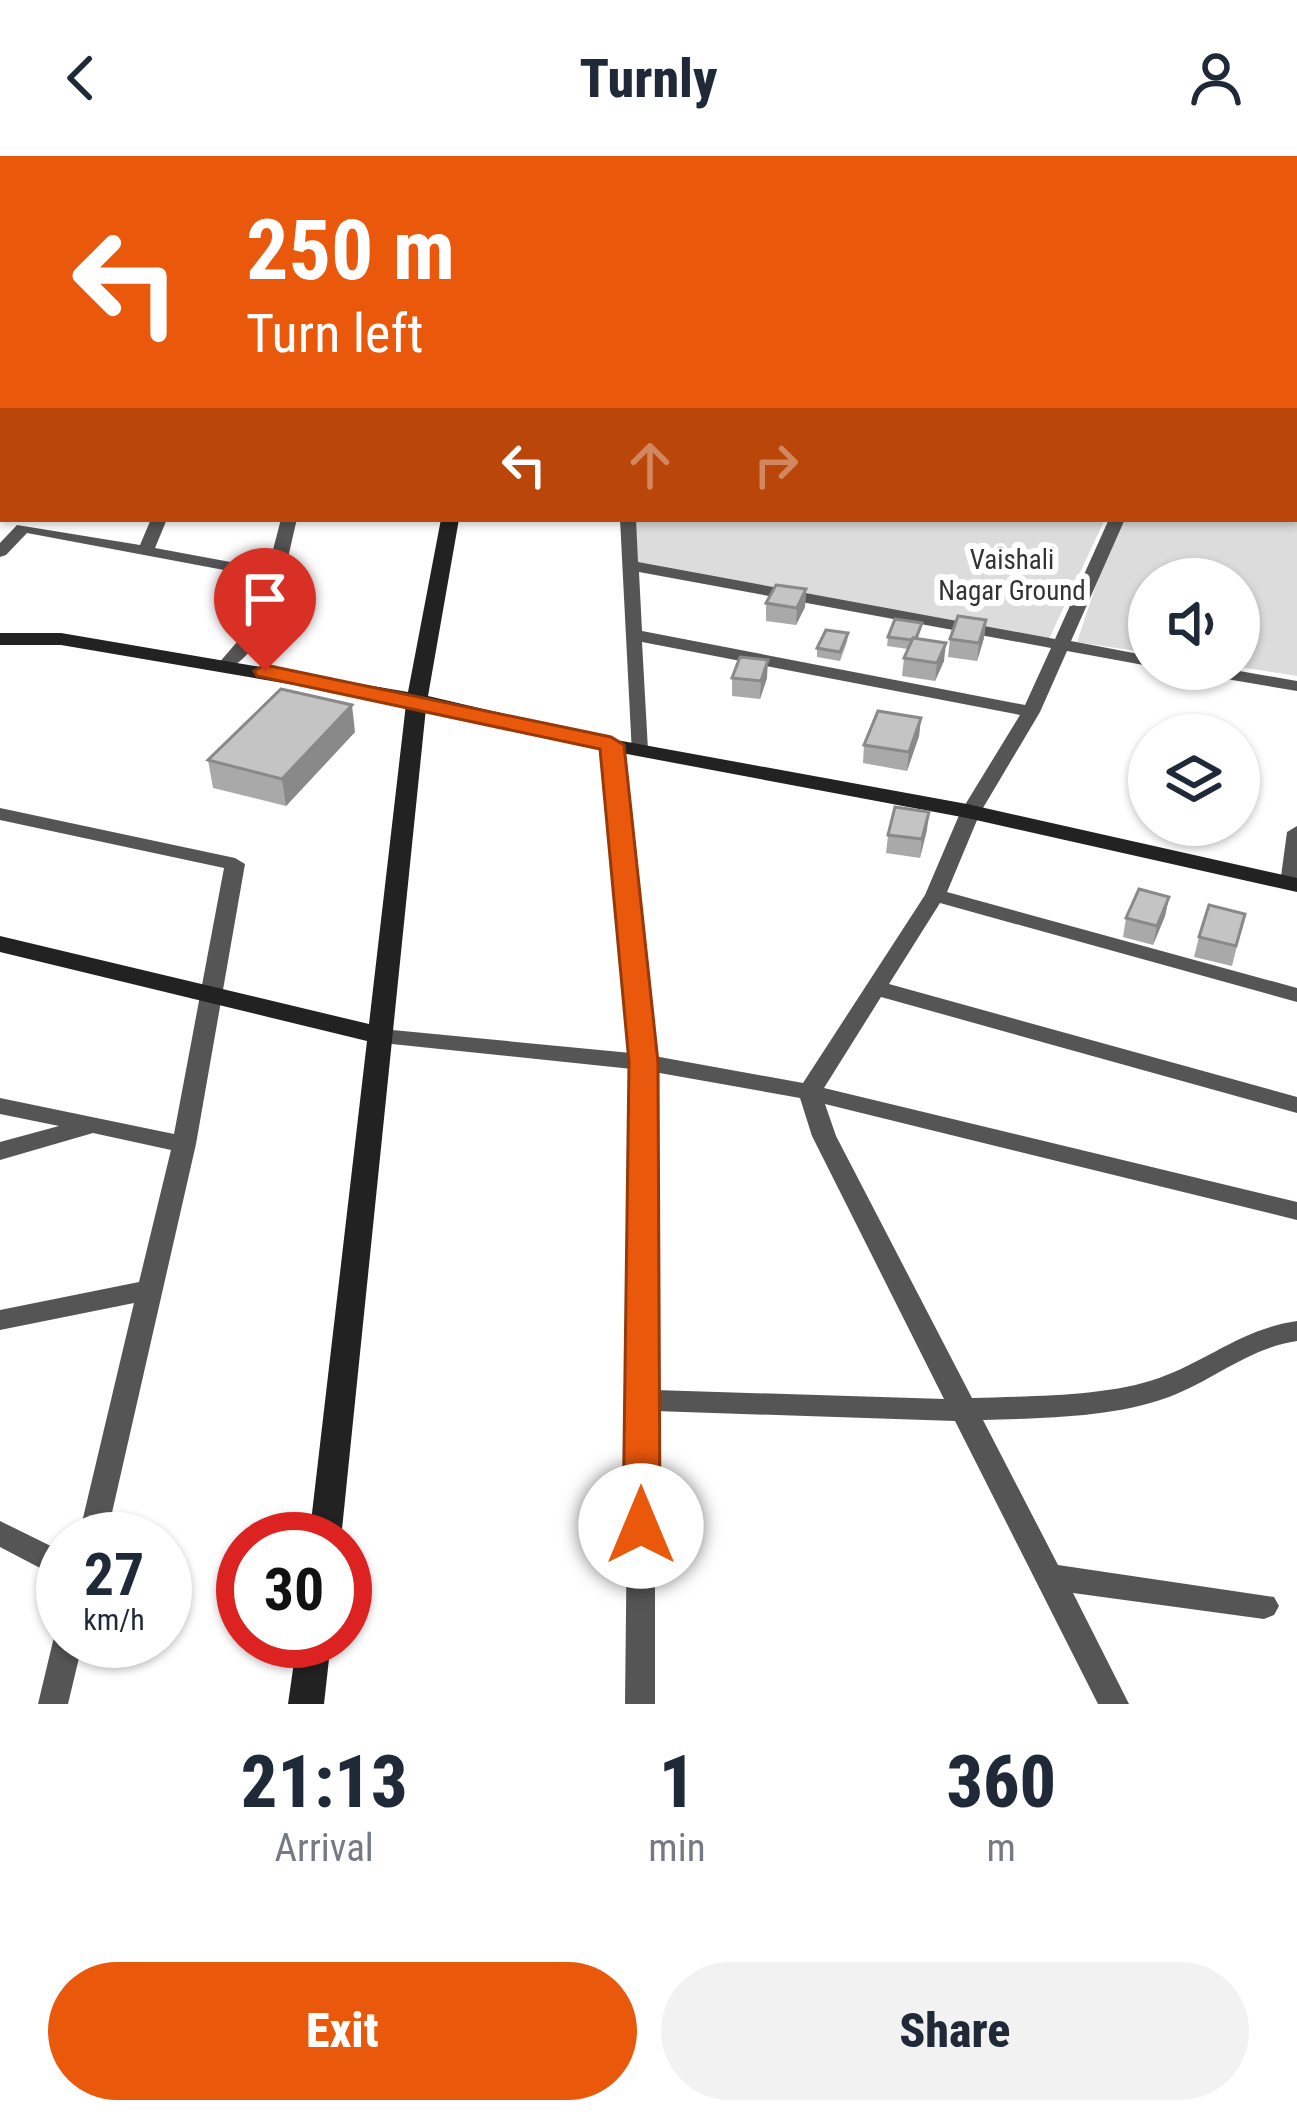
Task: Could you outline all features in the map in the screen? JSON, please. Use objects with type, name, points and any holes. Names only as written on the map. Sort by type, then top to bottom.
[{"type":"street","points":[[146,551],[158,522]]},
{"type":"street","points":[[227,664],[255,630],[288,522]]},
{"type":"street","points":[[328,1512],[418,700],[449,522]]},
{"type":"street","points":[[628,522],[639,750]]},
{"type":"street","points":[[809,1092],[935,895],[970,813],[1031,712],[1117,522]]},
{"type":"street","points":[[0,553],[25,523],[274,575]]},
{"type":"street","points":[[631,566],[1128,657]]},
{"type":"street","points":[[634,635],[1031,712]]},
{"type":"street","points":[[0,639],[61,639],[418,700],[611,745],[970,813],[1293,884],[1297,832]]},
{"type":"street","points":[[1260,680],[1297,686]]},
{"type":"street","points":[[611,745],[644,1062],[640,1704]]},
{"type":"street","points":[[0,814],[235,864],[184,1144],[98,1512]]},
{"type":"street","points":[[935,895],[1297,995]]},
{"type":"street","points":[[0,944],[382,1036],[644,1062],[809,1092],[1297,1211]]},
{"type":"street","points":[[875,988],[1297,1105]]},
{"type":"street","points":[[809,1092],[824,1136],[1114,1704]]},
{"type":"street","points":[[0,1106],[184,1144]]},
{"type":"street","points":[[0,1151],[92,1125]]},
{"type":"street","points":[[0,1319],[150,1290]]},
{"type":"street","points":[[642,1400],[965,1412],[1142,1395],[1197,1374],[1239,1346],[1271,1333],[1297,1331]]},
{"type":"street","points":[[0,1533],[36,1552]]},
{"type":"street","points":[[1050,1577],[1264,1606]]},
{"type":"street","points":[[53,1704],[62,1668]]},
{"type":"street","points":[[307,1704],[311,1668]]},
{"type":"green space","name":"Vaishali Nagar Ground","points":[[631,522],[1104,522],[1049,639],[633,565]]},
{"type":"green space","points":[[1117,522],[1297,522],[1297,676],[1260,670],[1260,558],[1128,558],[1128,650],[1077,642]]},
{"type":"building","points":[[776,585],[806,589],[797,608],[766,603]]},
{"type":"building","points":[[958,616],[986,620],[979,643],[950,639]]},
{"type":"building","points":[[895,619],[922,623],[916,638],[888,637]]},
{"type":"building","points":[[826,630],[848,633],[840,652],[817,648]]},
{"type":"building","points":[[913,638],[946,643],[937,663],[904,658]]},
{"type":"building","points":[[740,657],[768,660],[761,681],[732,678]]},
{"type":"building","points":[[281,689],[352,705],[282,779],[208,760]]},
{"type":"building","points":[[878,711],[921,718],[909,752],[864,745]]},
{"type":"building","points":[[895,807],[929,812],[922,839],[888,835]]},
{"type":"building","points":[[1139,889],[1169,897],[1157,926],[1126,918]]},
{"type":"building","points":[[1209,905],[1245,914],[1236,946],[1199,937]]},
{"type":"route","points":[[265,671],[418,700],[611,745],[644,1062],[641,1526]]}]
